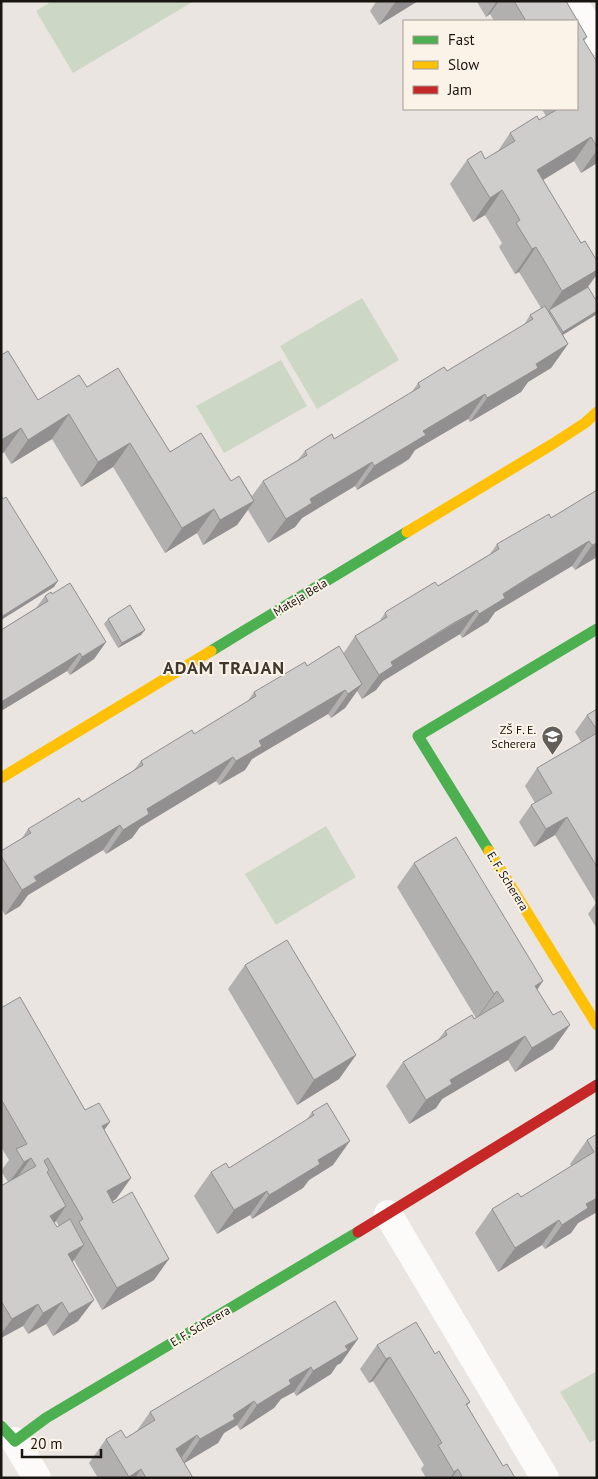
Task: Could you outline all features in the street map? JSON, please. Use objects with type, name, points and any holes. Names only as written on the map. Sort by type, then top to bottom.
[{"type":"street","points":[[573,1],[597,41]]},
{"type":"street","name":"Mateja Bela","points":[[1,778],[551,446],[597,412]]},
{"type":"street","name":"E. F. Scherera","points":[[597,629],[418,736],[597,1025]]},
{"type":"street","name":"E. F. Scherera","points":[[37,1478],[8,1434],[46,1418],[388,1214],[597,1085]]},
{"type":"street","points":[[388,1214],[545,1478]]},
{"type":"green space","points":[[52,1],[194,1],[73,73],[36,11]]},
{"type":"green space","points":[[362,298],[399,360],[317,409],[280,346]]},
{"type":"green space","points":[[281,360],[307,406],[224,453],[196,406]]},
{"type":"green space","points":[[326,826],[356,877],[276,925],[245,874]]},
{"type":"green space","points":[[597,1371],[597,1439],[590,1443],[560,1392]]},
{"type":"building","points":[[514,1],[566,1],[577,20],[525,20]]},
{"type":"building","points":[[578,22],[587,37],[583,39],[597,62],[597,147],[591,137],[537,170],[581,243],[585,241],[597,261],[597,270],[562,291],[536,247],[532,249],[516,223],[520,220],[502,190],[490,198],[467,160],[481,151],[485,159],[515,141],[510,133],[537,116],[539,120],[556,110],[578,110]]},
{"type":"building","points":[[588,287],[597,302],[597,311],[563,332],[549,310]]},
{"type":"building","points":[[545,306],[568,344],[536,364],[538,368],[487,398],[485,394],[423,431],[426,435],[374,466],[372,462],[310,499],[312,503],[286,519],[263,481],[307,455],[305,451],[332,434],[334,439],[420,387],[418,383],[444,367],[447,371],[533,319],[530,315]]},
{"type":"building","points":[[8,351],[38,400],[79,375],[87,387],[118,368],[170,452],[201,433],[231,481],[239,476],[254,501],[220,520],[214,509],[182,528],[130,443],[98,462],[69,414],[28,440],[21,428],[1,440],[1,355]]},
{"type":"building","points":[[597,490],[597,543],[592,545],[589,541],[503,594],[505,598],[479,614],[477,610],[391,662],[393,666],[379,675],[355,636],[387,617],[385,613],[387,611],[435,582],[438,586],[499,549],[497,544],[549,514],[551,518]]},
{"type":"building","points":[[1,495],[3,499],[6,497],[58,581],[1,617]]},
{"type":"building","points":[[70,583],[106,642],[82,657],[80,653],[1,702],[1,630],[48,601],[45,596]]},
{"type":"building","points":[[130,605],[145,630],[122,643],[108,619]]},
{"type":"building","points":[[339,646],[362,684],[348,694],[345,690],[259,741],[262,746],[236,761],[233,757],[147,809],[149,814],[123,830],[120,825],[34,877],[37,881],[22,890],[1,856],[1,851],[31,833],[28,829],[79,798],[82,802],[143,765],[141,761],[192,730],[194,734],[256,696],[254,692],[305,662],[307,666]]},
{"type":"building","points":[[597,709],[597,730],[587,715]]},
{"type":"building","points":[[597,733],[597,867],[567,817],[546,829],[531,805],[552,793],[537,768]]},
{"type":"building","points":[[456,837],[543,981],[535,986],[553,1015],[561,1011],[570,1025],[532,1048],[525,1036],[450,1080],[452,1084],[426,1100],[403,1062],[447,1035],[445,1031],[472,1015],[474,1019],[504,1001],[497,991],[494,994],[414,863]]},
{"type":"building","points":[[287,940],[356,1055],[314,1080],[245,965]]},
{"type":"building","points":[[20,997],[85,1110],[99,1103],[110,1122],[102,1126],[131,1178],[107,1191],[113,1203],[132,1192],[169,1259],[117,1288],[79,1222],[83,1219],[48,1158],[44,1161],[49,1170],[47,1172],[66,1206],[50,1216],[57,1227],[70,1219],[84,1245],[68,1254],[94,1300],[69,1314],[62,1302],[43,1313],[38,1304],[12,1319],[1,1301],[1,1186],[36,1166],[31,1158],[24,1162],[16,1149],[27,1144],[1,1099],[1,1008]]},
{"type":"building","points":[[327,1103],[350,1141],[318,1160],[320,1164],[276,1191],[269,1195],[267,1191],[234,1210],[211,1172],[226,1163],[229,1168],[314,1115],[312,1112]]},
{"type":"building","points":[[597,1134],[597,1198],[586,1204],[588,1208],[562,1225],[559,1220],[515,1248],[492,1209],[518,1193],[521,1197],[594,1152],[587,1140]]},
{"type":"building","points":[[335,1301],[358,1339],[345,1346],[348,1350],[313,1371],[311,1367],[289,1380],[291,1384],[257,1405],[254,1401],[233,1415],[235,1419],[200,1439],[197,1435],[176,1449],[193,1478],[146,1478],[141,1469],[129,1477],[106,1439],[121,1430],[126,1438],[155,1420],[150,1412]]},
{"type":"building","points":[[416,1322],[435,1354],[439,1351],[470,1402],[466,1404],[503,1466],[507,1464],[515,1478],[463,1478],[458,1469],[454,1472],[438,1445],[442,1443],[390,1357],[386,1359],[377,1345]]},
{"type":"traffic: fast","points":[[211,651],[407,532]]},
{"type":"traffic: fast","points":[[489,851],[418,736],[597,629]]},
{"type":"traffic: fast","points":[[1,1426],[15,1441],[46,1418],[358,1232]]},
{"type":"traffic: slow","points":[[407,532],[551,445],[585,423],[597,412]]},
{"type":"traffic: slow","points":[[1,778],[211,651]]},
{"type":"traffic: slow","points":[[489,851],[597,1025]]},
{"type":"traffic: jam","points":[[358,1232],[597,1085]]},
{"type":"place","name":"ZŠ F. E. Scherera","points":[[552,755]]},
{"type":"district","name":"ADAM TRAJAN","points":[[224,667]]}]
